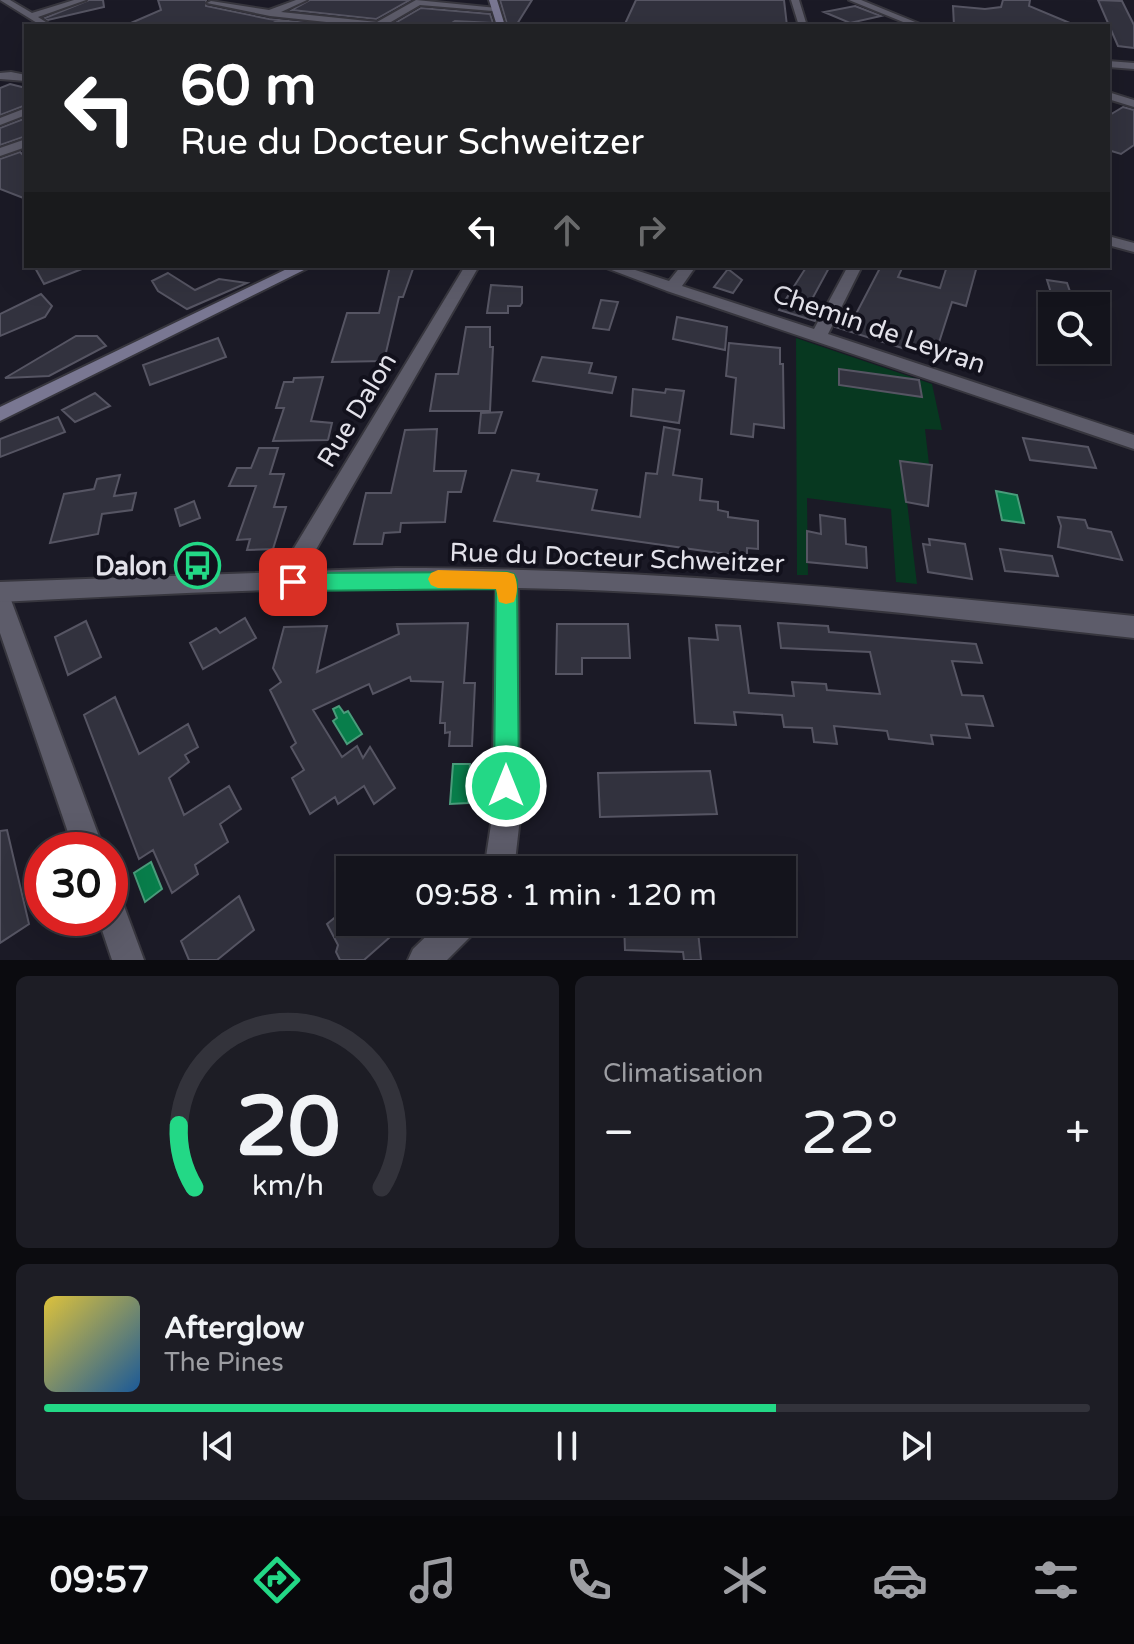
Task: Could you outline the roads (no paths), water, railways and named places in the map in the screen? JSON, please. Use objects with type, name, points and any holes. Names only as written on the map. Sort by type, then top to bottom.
[{"type":"main road","points":[[493,4],[500,24]]},
{"type":"main road","points":[[0,415],[301,268]]},
{"type":"street","points":[[4,0],[45,24]]},
{"type":"street","points":[[32,16],[82,0]]},
{"type":"street","points":[[270,13],[303,0]]},
{"type":"street","points":[[795,0],[802,24]]},
{"type":"street","points":[[853,0],[916,24]]},
{"type":"street","points":[[211,3],[350,23],[383,23],[418,2],[493,4]]},
{"type":"street","points":[[1110,64],[1134,66]]},
{"type":"street","points":[[0,76],[24,78]]},
{"type":"street","points":[[1110,96],[1134,104]]},
{"type":"street","points":[[0,122],[24,112]]},
{"type":"street","points":[[0,152],[24,144]]},
{"type":"street","points":[[1110,241],[1134,248]]},
{"type":"street","name":"Rue Dalon","points":[[293,582],[299,559],[471,268]]},
{"type":"street","name":"Chemin de Leyran","points":[[614,268],[1134,442]]},
{"type":"street","points":[[672,288],[687,268]]},
{"type":"street","points":[[818,337],[854,268]]},
{"type":"street","points":[[501,856],[506,818],[507,580]]},
{"type":"street","name":"Rue du Docteur Schweitzer","points":[[0,592],[293,582],[635,582],[796,593],[1134,627]]},
{"type":"street","points":[[0,600],[83,832]]},
{"type":"street","points":[[120,936],[128,960]]},
{"type":"street","points":[[424,960],[449,936]]},
{"type":"place","name":"Dalon","points":[[198,566]]}]
